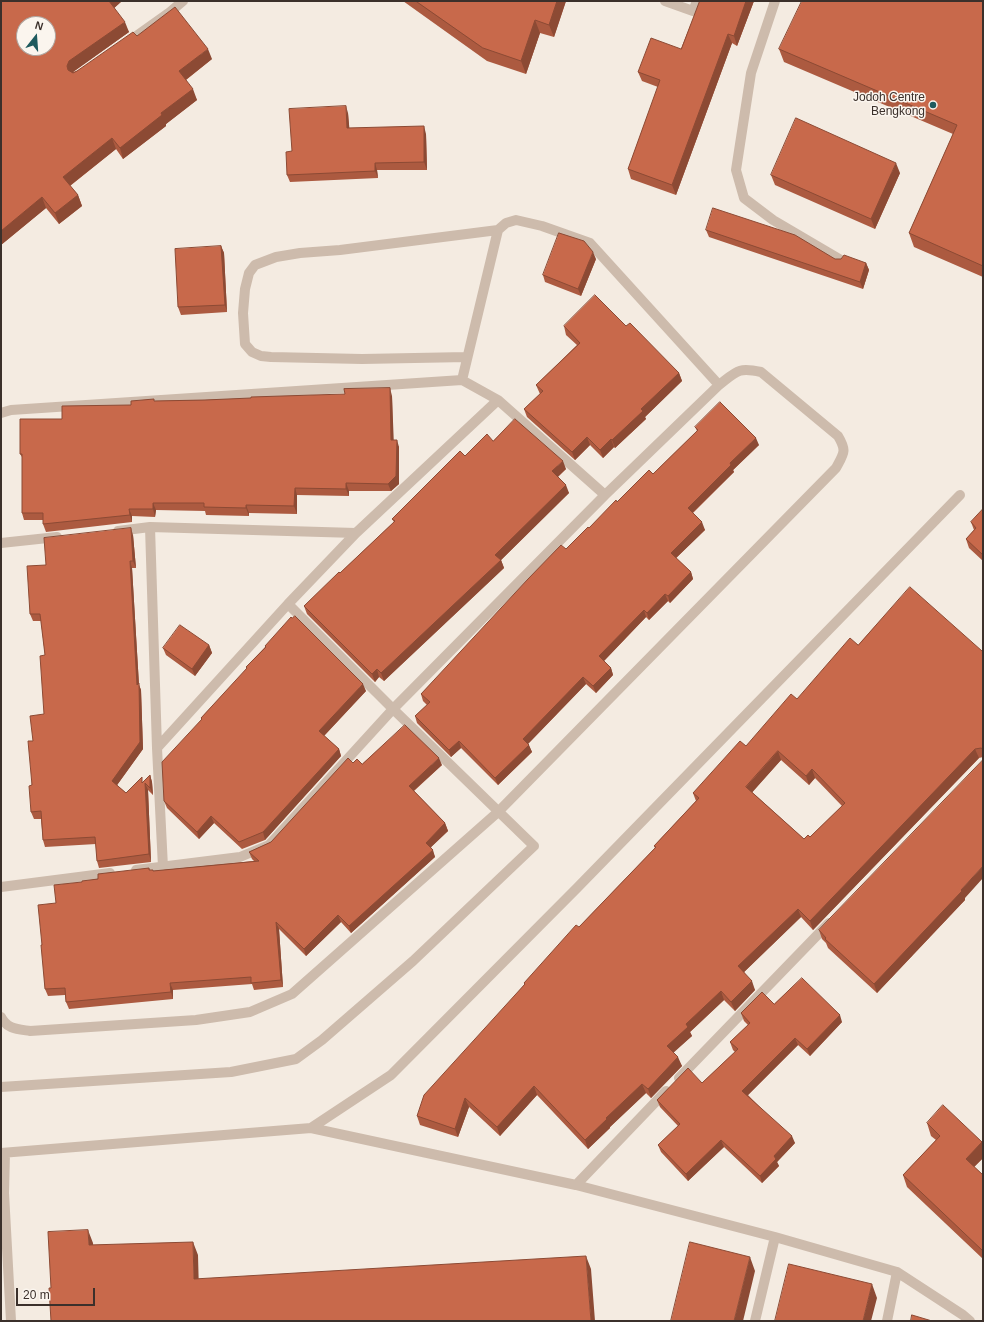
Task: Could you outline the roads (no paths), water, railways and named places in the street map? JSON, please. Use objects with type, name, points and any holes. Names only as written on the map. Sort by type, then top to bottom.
[{"type":"street","points":[[114,51],[170,12],[183,1]]},
{"type":"street","points":[[665,1],[693,11],[697,1]]},
{"type":"street","points":[[775,1],[751,73],[736,170],[744,198],[773,220],[842,260]]},
{"type":"street","points":[[467,358],[355,359],[278,358],[261,356],[252,352],[245,344],[243,313],[245,289],[249,274],[255,264],[276,257],[300,253],[340,250],[498,230],[506,223],[516,220],[542,226],[590,243],[719,385]]},
{"type":"street","points":[[462,380],[498,230]]},
{"type":"street","points":[[1,887],[240,857],[269,845],[393,709],[605,495],[719,385],[737,371],[747,369],[761,372],[838,436],[844,445],[843,454],[836,468],[498,812],[292,994],[250,1012],[196,1020],[30,1031],[14,1029],[4,1024],[1,1017]]},
{"type":"street","points":[[1,413],[11,410],[462,380],[498,400],[605,495]]},
{"type":"street","points":[[157,748],[288,604],[356,533],[498,400]]},
{"type":"street","points":[[311,1128],[390,1075],[577,888],[960,496]]},
{"type":"street","points":[[111,532],[150,527],[356,533]]},
{"type":"street","points":[[150,527],[157,748],[163,867]]},
{"type":"street","points":[[1,543],[64,537]]},
{"type":"street","points":[[1,1087],[231,1072],[296,1059],[322,1040],[413,961],[534,846],[393,709],[288,604]]},
{"type":"street","points":[[576,1185],[834,917]]},
{"type":"street","points":[[11,1321],[3,1153],[311,1128],[576,1185],[775,1237],[897,1272],[970,1321]]},
{"type":"street","points":[[755,1321],[775,1237]]},
{"type":"street","points":[[887,1321],[897,1272]]},
{"type":"place","name":"Jodoh Centre Bengkong","points":[[933,105]]}]
